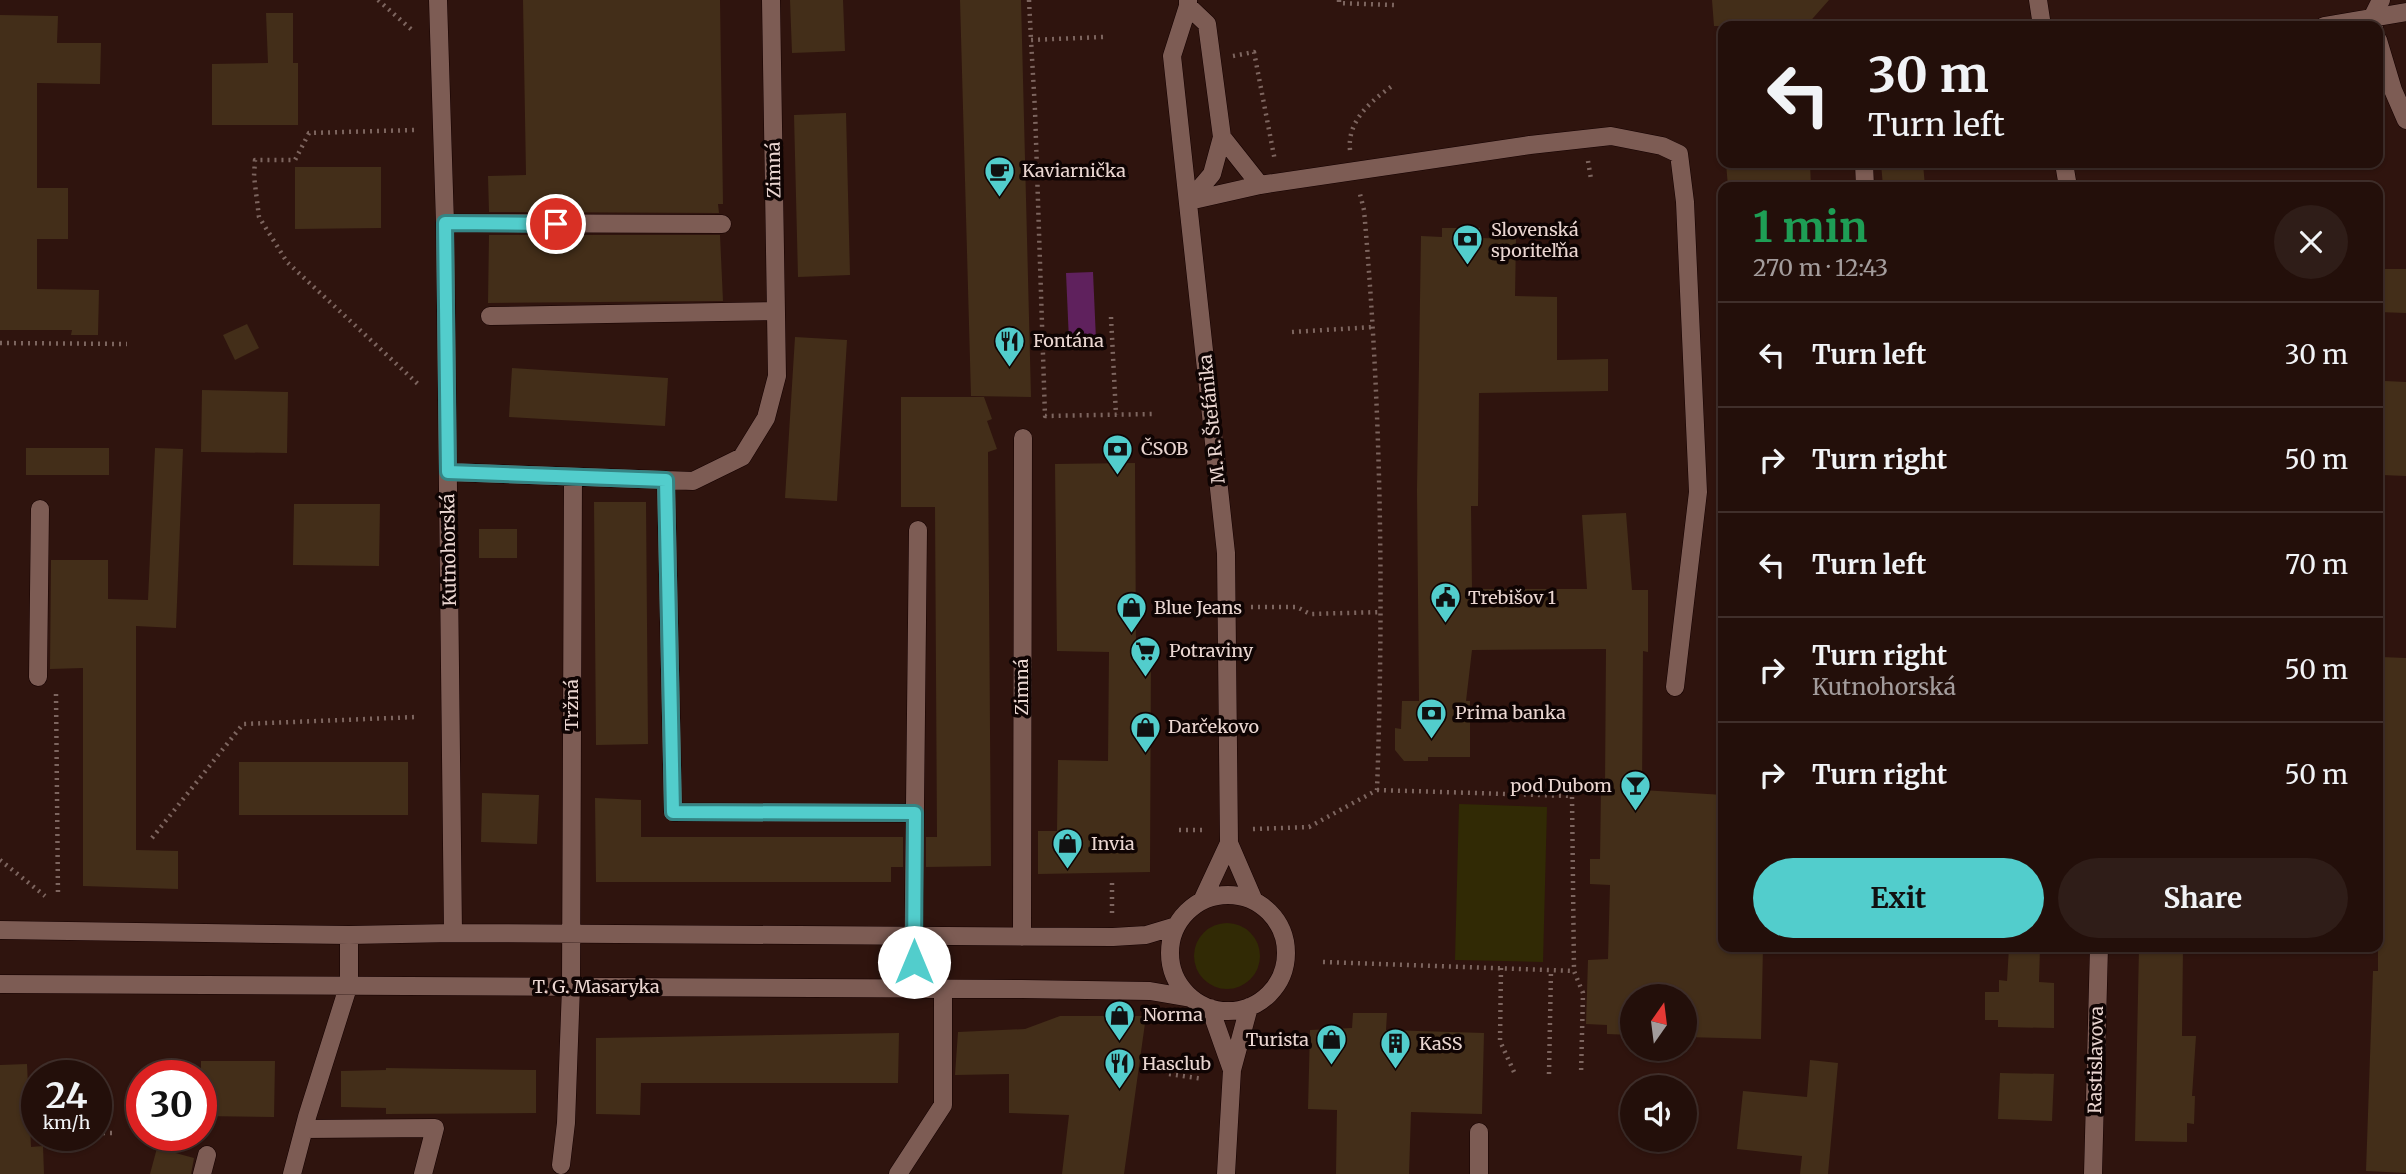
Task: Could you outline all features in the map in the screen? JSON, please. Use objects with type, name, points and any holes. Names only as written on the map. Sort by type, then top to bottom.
[{"type":"street","name":"Kutnohorská","points":[[438,0],[445,223],[453,933]]},
{"type":"street","name":"Zimná","points":[[666,480],[693,481],[742,457],[765,418],[777,376],[771,0]]},
{"type":"street","points":[[2038,0],[2041,21]]},
{"type":"street","points":[[2373,21],[2381,0]]},
{"type":"street","points":[[1188,3],[1207,24],[1222,137],[1212,174],[1189,201]]},
{"type":"street","name":"M. R. Štefánika","points":[[1188,3],[1172,56],[1226,553],[1229,843],[1254,901]]},
{"type":"street","points":[[2376,21],[2406,12]]},
{"type":"street","points":[[2383,57],[2406,120]]},
{"type":"street","points":[[1189,201],[1269,184],[1530,145],[1611,136],[1662,146],[1679,154],[1685,202],[1698,492],[1675,687]]},
{"type":"street","points":[[1222,137],[1269,184]]},
{"type":"street","points":[[445,223],[722,224]]},
{"type":"street","points":[[490,316],[776,311]]},
{"type":"street","name":"Zimná","points":[[1022,937],[1023,438]]},
{"type":"street","points":[[448,472],[666,480],[673,812],[915,813]]},
{"type":"street","name":"Tržná","points":[[561,1166],[566,1122],[572,934],[573,477]]},
{"type":"street","points":[[38,677],[40,509]]},
{"type":"street","points":[[914,989],[918,530]]},
{"type":"street","name":"M. R. Štefánika","points":[[1202,901],[1229,843]]},
{"type":"street","points":[[1223,895],[1254,901],[1274,918],[1285,942],[1284,969],[1271,992],[1249,1007],[1229,1011],[1210,1008],[1191,998],[1178,983],[1171,965],[1170,945],[1176,926],[1191,908],[1202,901],[1223,895]]},
{"type":"street","points":[[0,930],[349,935],[453,933],[1022,937],[1146,935],[1176,926]]},
{"type":"street","points":[[292,1174],[349,984],[349,935]]},
{"type":"street","name":"Rastislavova","points":[[2093,1174],[2099,952]]},
{"type":"street","name":"T. G. Masaryka","points":[[0,984],[349,984],[1150,991],[1191,998]]},
{"type":"street","points":[[898,1174],[943,1105],[943,989]]},
{"type":"street","points":[[1226,1174],[1232,1070],[1249,1007]]},
{"type":"street","points":[[1210,1008],[1232,1070]]},
{"type":"street","points":[[304,1129],[435,1128],[423,1174]]},
{"type":"street","points":[[1479,1132],[1479,1174]]},
{"type":"street","points":[[202,1174],[207,1155]]},
{"type":"path","points":[[378,0],[412,30]]},
{"type":"path","points":[[1029,0],[1045,416],[1155,414]]},
{"type":"path","points":[[1339,0],[1339,4],[1394,5]]},
{"type":"path","points":[[1031,40],[1103,37]]},
{"type":"path","points":[[1254,52],[1269,184]]},
{"type":"path","points":[[1351,158],[1349,136],[1368,102],[1395,84]]},
{"type":"path","points":[[414,130],[309,133],[295,159],[255,160],[254,176],[259,217],[288,262],[419,385]]},
{"type":"path","points":[[1359,190],[1364,210],[1374,327],[1382,612],[1377,789]]},
{"type":"path","points":[[1111,317],[1116,415]]},
{"type":"path","points":[[1292,332],[1374,327]]},
{"type":"path","points":[[0,343],[127,344]]},
{"type":"path","points":[[1246,607],[1297,607],[1310,614],[1382,612]]},
{"type":"path","points":[[1156,608],[1208,608]]},
{"type":"path","points":[[56,686],[58,896]]},
{"type":"path","points":[[152,838],[243,724],[416,717]]},
{"type":"path","points":[[1249,829],[1309,827],[1377,789],[1572,796],[1574,971],[1583,993],[1581,1075]]},
{"type":"path","points":[[1179,830],[1210,830]]},
{"type":"path","points":[[0,860],[45,896]]},
{"type":"path","points":[[1112,883],[1112,918]]},
{"type":"path","points":[[1323,962],[1574,971]]},
{"type":"path","points":[[1501,968],[1500,1041],[1514,1073]]},
{"type":"path","points":[[1549,1074],[1551,970]]},
{"type":"path","points":[[1170,1074],[1203,1079]]},
{"type":"shaded area","points":[[1093,272],[1096,340],[1069,341],[1066,273]]},
{"type":"shaded area","points":[[1459,804],[1547,807],[1543,962],[1455,960]]},
{"type":"shaded area","points":[[1233,923],[1251,932],[1258,943],[1258,969],[1251,980],[1240,987],[1221,989],[1203,980],[1196,969],[1194,950],[1203,932],[1214,925]]},
{"type":"building","points":[[523,0],[720,0],[723,204],[718,204],[719,213],[489,212],[488,176],[526,175]]},
{"type":"building","points":[[790,0],[843,0],[845,51],[792,53]]},
{"type":"building","points":[[960,0],[1021,0],[1031,397],[971,396]]},
{"type":"building","points":[[1712,0],[1829,0],[1810,21],[1718,21],[1718,26],[1714,26]]},
{"type":"building","points":[[266,13],[293,13],[293,63],[298,63],[298,125],[212,125],[212,64],[268,63]]},
{"type":"building","points":[[0,15],[58,16],[57,43],[101,43],[100,84],[37,83],[37,188],[68,188],[68,239],[37,239],[37,289],[99,290],[98,335],[71,335],[72,330],[0,330]]},
{"type":"building","points":[[846,113],[850,275],[798,277],[794,115]]},
{"type":"building","points":[[295,167],[381,167],[381,228],[295,229]]},
{"type":"building","points":[[1726,168],[1810,168],[1811,182],[1728,182]]},
{"type":"building","points":[[1881,168],[1923,168],[1925,182],[1883,182]]},
{"type":"building","points":[[1442,228],[1480,228],[1480,238],[1516,239],[1515,296],[1557,297],[1557,360],[1608,359],[1608,391],[1479,393],[1478,506],[1471,506],[1472,589],[1587,589],[1582,515],[1626,513],[1632,590],[1648,590],[1648,652],[1643,651],[1642,790],[1718,795],[1718,952],[1763,952],[1761,1039],[1698,1037],[1698,984],[1620,984],[1620,1034],[1607,1034],[1607,1025],[1586,1024],[1588,960],[1608,959],[1610,885],[1590,884],[1590,859],[1600,859],[1601,788],[1605,788],[1606,649],[1472,650],[1466,701],[1470,701],[1470,757],[1428,757],[1428,761],[1404,761],[1395,750],[1395,728],[1401,729],[1402,701],[1419,701],[1417,490],[1421,236],[1442,237]]},
{"type":"building","points":[[489,235],[720,235],[723,301],[488,303]]},
{"type":"building","points":[[2383,269],[2406,269],[2406,313],[2383,312]]},
{"type":"building","points":[[247,324],[259,348],[235,360],[223,335]]},
{"type":"building","points":[[795,337],[847,340],[837,501],[785,498]]},
{"type":"building","points":[[512,368],[668,378],[665,426],[509,417]]},
{"type":"building","points":[[2385,381],[2406,382],[2406,476],[2383,475]]},
{"type":"building","points":[[202,390],[288,392],[287,453],[201,452]]},
{"type":"building","points":[[901,397],[984,397],[992,419],[987,421],[997,449],[988,452],[991,866],[926,867],[926,837],[937,837],[935,507],[901,507]]},
{"type":"building","points":[[26,448],[109,448],[109,475],[26,475]]},
{"type":"building","points":[[155,448],[183,449],[176,628],[136,626],[136,850],[178,851],[178,889],[83,886],[83,668],[50,669],[51,560],[108,560],[108,599],[148,600]]},
{"type":"building","points":[[1135,463],[1136,652],[1151,652],[1150,872],[1038,874],[1038,831],[1057,831],[1058,760],[1108,761],[1109,652],[1057,651],[1055,464]]},
{"type":"building","points":[[594,502],[646,502],[648,744],[596,745]]},
{"type":"building","points":[[294,504],[380,504],[379,566],[293,565]]},
{"type":"building","points":[[479,529],[517,529],[517,558],[479,558]]},
{"type":"building","points":[[2383,657],[2406,658],[2406,1173],[2366,1171],[2373,971],[2378,971],[2378,952],[2383,952]]},
{"type":"building","points":[[239,762],[408,762],[408,815],[239,815]]},
{"type":"building","points":[[482,793],[539,795],[537,844],[481,842]]},
{"type":"building","points":[[595,798],[641,800],[641,837],[903,837],[903,867],[891,867],[891,882],[596,882]]},
{"type":"building","points":[[2009,952],[2040,952],[2039,982],[2054,983],[2054,1028],[1998,1027],[1998,1020],[1985,1020],[1985,992],[1999,992],[1999,980],[2007,981]]},
{"type":"building","points":[[2139,952],[2183,952],[2182,1036],[2196,1036],[2192,1096],[2195,1096],[2194,1124],[2187,1123],[2187,1142],[2135,1141]]},
{"type":"building","name":"KaSS","points":[[1353,1013],[1387,1013],[1386,1030],[1484,1033],[1482,1114],[1411,1112],[1409,1174],[1336,1174],[1337,1110],[1308,1109],[1310,1030],[1352,1028]]},
{"type":"building","points":[[1060,1016],[1146,1016],[1124,1174],[1062,1174],[1069,1115],[1009,1113],[1009,1074],[955,1075],[958,1032],[1025,1029]]},
{"type":"building","points":[[899,1033],[898,1083],[641,1083],[640,1115],[596,1114],[596,1038]]},
{"type":"building","points":[[1810,1060],[1838,1063],[1828,1174],[1800,1174],[1802,1156],[1737,1149],[1743,1091],[1807,1097]]},
{"type":"building","points":[[217,1061],[275,1061],[274,1117],[217,1116]]},
{"type":"building","points":[[21,1064],[21,1151],[43,1151],[44,1174],[0,1174],[0,1065]]},
{"type":"building","points":[[386,1068],[536,1070],[536,1113],[386,1114],[386,1108],[341,1107],[341,1071]]},
{"type":"building","points":[[2000,1073],[2054,1074],[2052,1121],[1998,1119]]},
{"type":"building","points":[[156,1151],[168,1151],[194,1158],[191,1174],[150,1174]]},
{"type":"place","name":"Kaviarnička","points":[[999,198]]},
{"type":"place","name":"Slovenská sporiteľňa","points":[[1468,267]]},
{"type":"place","name":"Fontána","points":[[1010,368]]},
{"type":"place","name":"ČSOB","points":[[1118,476]]},
{"type":"place","name":"Trebišov 1","points":[[1445,625]]},
{"type":"place","name":"Blue Jeans","points":[[1131,635]]},
{"type":"place","name":"Potraviny","points":[[1146,678]]},
{"type":"place","name":"Prima banka","points":[[1432,740]]},
{"type":"place","name":"Darčekovo","points":[[1145,754]]},
{"type":"place","name":"pod Dubom","points":[[1635,813]]},
{"type":"place","name":"Invia","points":[[1068,871]]},
{"type":"place","name":"Norma","points":[[1120,1042]]},
{"type":"place","name":"Turista","points":[[1332,1067]]},
{"type":"place","name":"KaSS","points":[[1396,1071]]},
{"type":"place","name":"Hasclub","points":[[1119,1091]]},
{"type":"route","points":[[556,224],[445,223],[448,472],[666,480],[673,812],[915,813],[914,962]]}]
